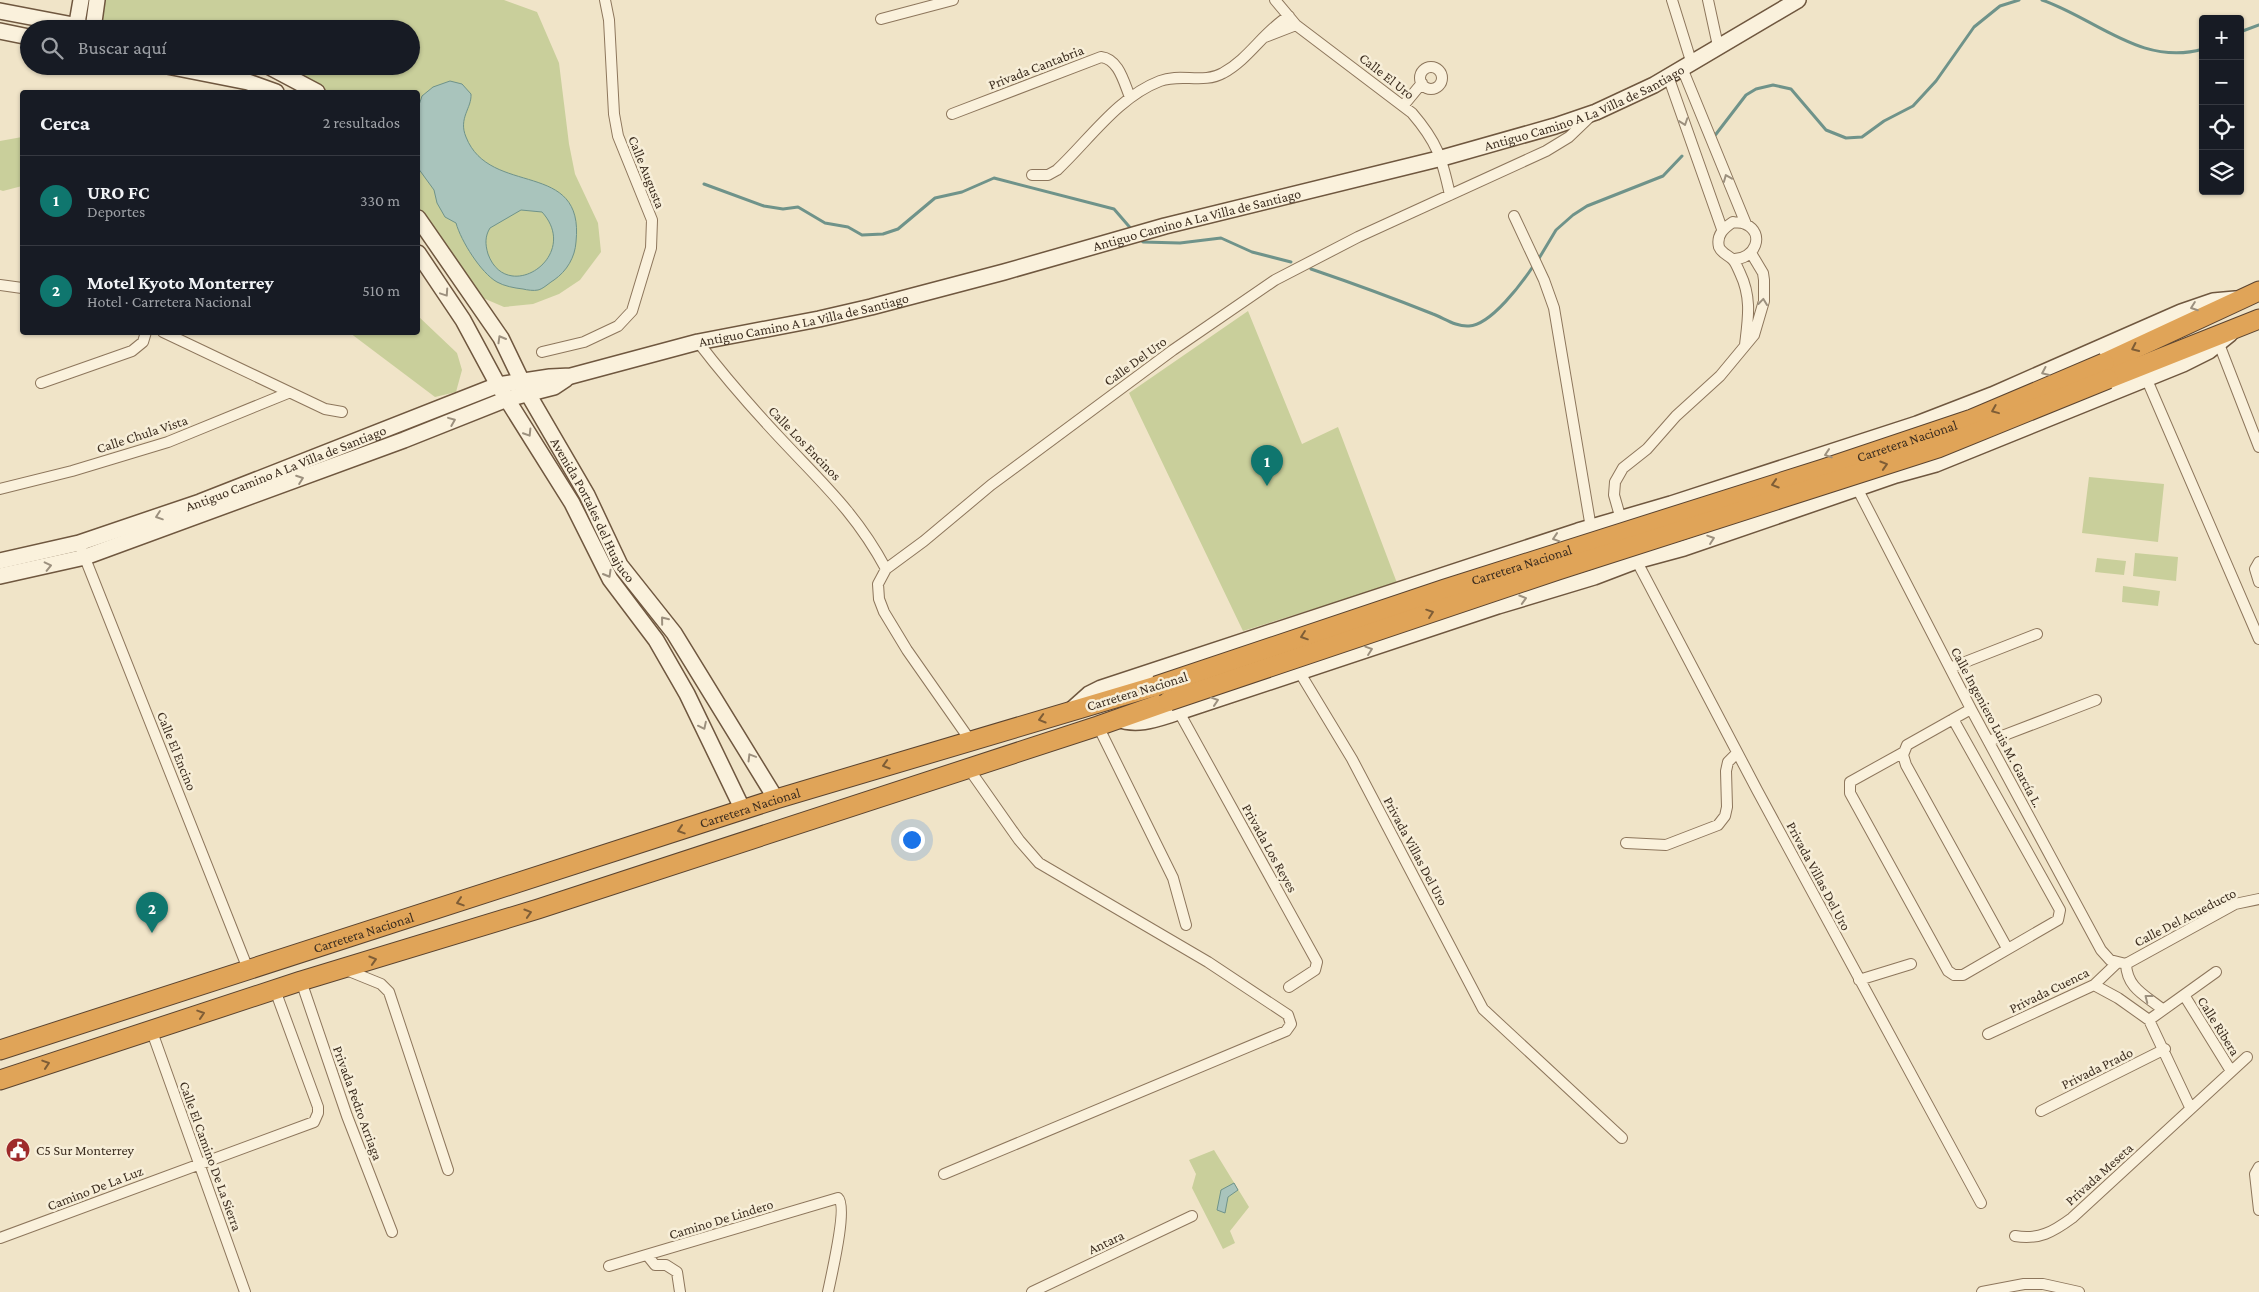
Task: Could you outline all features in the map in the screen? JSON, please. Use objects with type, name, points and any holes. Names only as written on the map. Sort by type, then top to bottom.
[{"type":"highway","name":"Carretera Nacional","points":[[0,1080],[301,981],[538,910],[1117,719],[1174,706],[1558,570],[1938,448],[2106,371],[2259,291]]},
{"type":"highway","name":"Carretera Nacional","points":[[0,1050],[776,798],[1156,686],[1444,589],[1823,469],[2259,319]]},
{"type":"street","points":[[78,20],[81,0]]},
{"type":"street","points":[[95,20],[97,0]]},
{"type":"street","name":"Calle Augusta","points":[[542,352],[584,342],[618,326],[632,311],[651,248],[652,220],[618,136],[614,114],[609,20],[605,0]]},
{"type":"street","points":[[880,19],[953,0]]},
{"type":"street","name":"Calle El Uro","points":[[1275,0],[1296,25],[1403,106],[1426,129],[1442,158],[1450,195]]},
{"type":"street","points":[[1668,76],[1722,229],[1720,247],[1725,255],[1733,259],[1746,258],[1756,243],[1754,232],[1746,224],[1687,64],[1672,0]]},
{"type":"street","points":[[1708,0],[1718,46]]},
{"type":"street","name":"Antiguo Camino A La Villa de Santiago","points":[[82,550],[498,385],[554,387],[571,376],[698,342],[836,315],[1004,272],[1136,234],[1442,158],[1555,126],[1596,112],[1654,85],[1798,0]]},
{"type":"street","points":[[0,11],[43,20]]},
{"type":"street","points":[[1032,175],[1048,175],[1057,170],[1130,97],[1161,80],[1173,78],[1203,79],[1224,73],[1264,37],[1270,29],[1289,16]]},
{"type":"street","points":[[1264,37],[1296,25]]},
{"type":"street","points":[[0,31],[20,35]]},
{"type":"street","name":"Privada Cantabria","points":[[952,114],[1101,57],[1108,59],[1117,68],[1130,97]]},
{"type":"street","points":[[213,75],[248,82],[270,90]]},
{"type":"street","points":[[285,75],[313,90]]},
{"type":"street","points":[[1403,106],[1422,83]]},
{"type":"street","name":"Calle Del Uro","points":[[886,568],[924,541],[990,485],[1173,350],[1275,280],[1358,237],[1546,151],[1569,137],[1596,112]]},
{"type":"street","points":[[1514,216],[1539,269],[1554,308],[1584,529],[1597,550],[1599,560],[1594,578]]},
{"type":"street","name":"Avenida Portales del Huajuco","points":[[420,221],[501,338],[525,387],[586,495],[620,565],[674,632],[708,684],[776,798]]},
{"type":"street","points":[[1722,229],[1733,222],[1746,224]]},
{"type":"street","name":"Privada Villas Del Uro","points":[[1751,253],[1763,273],[1764,301],[1758,326],[1745,346],[1720,376],[1676,416],[1647,448],[1622,468],[1615,482],[1614,495],[1620,518],[1636,561],[1737,753],[1981,1203]]},
{"type":"street","name":"Avenida Portales del Huajuco","points":[[420,256],[468,328],[498,385],[572,503],[610,579],[656,640],[687,694],[743,810]]},
{"type":"street","points":[[1733,259],[1747,287],[1749,301],[1745,346]]},
{"type":"street","points":[[0,285],[20,288]]},
{"type":"street","points":[[1070,711],[1089,694],[1101,688],[1584,529],[1671,504],[1918,424],[1992,395],[2198,305],[2213,301],[2242,299]]},
{"type":"street","points":[[468,328],[486,316]]},
{"type":"street","points":[[1174,706],[1300,673],[1498,606],[1594,578],[1636,561],[1684,548],[1857,488],[1964,454],[2183,364],[2219,344],[2234,329]]},
{"type":"street","points":[[40,384],[132,351],[143,342],[145,335]]},
{"type":"street","points":[[169,335],[288,393],[325,409],[342,412]]},
{"type":"street","name":"Calle Los Encinos","points":[[698,342],[758,414],[831,490],[867,535],[886,568]]},
{"type":"street","points":[[2219,344],[2259,447]]},
{"type":"street","points":[[2148,380],[2259,639]]},
{"type":"street","name":"Antiguo Camino A La Villa de Santiago","points":[[0,561],[82,550],[404,440],[507,398],[525,387]]},
{"type":"street","name":"Calle Chula Vista","points":[[0,489],[72,471],[168,442],[288,393]]},
{"type":"street","name":"Calle Ingeniero Luis M. García L.","points":[[1857,488],[1971,709],[2101,950],[2110,960],[2121,964]]},
{"type":"street","points":[[1671,504],[1664,510],[1660,518],[1661,536],[1675,547],[1684,548]]},
{"type":"street","points":[[0,576],[82,550]]},
{"type":"street","name":"Calle El Encino","points":[[82,550],[248,969]]},
{"type":"street","points":[[2259,562],[2255,569],[2259,582]]},
{"type":"street","points":[[886,568],[878,584],[879,599],[884,612],[907,650],[970,740]]},
{"type":"street","points":[[1950,668],[2037,634]]},
{"type":"street","name":"Privada Villas Del Uro","points":[[1300,673],[1365,783],[1483,1009],[1622,1138]]},
{"type":"street","points":[[687,694],[708,684]]},
{"type":"street","points":[[1989,741],[2096,700]]},
{"type":"street","name":"Privada Los Reyes","points":[[1174,706],[1317,962],[1315,970],[1289,987]]},
{"type":"street","points":[[1971,709],[1907,745],[1904,752],[1906,765],[2007,948]]},
{"type":"street","points":[[1904,752],[1850,782],[1850,792],[1948,971],[1954,975],[1963,975],[2058,920],[2060,910],[1953,720]]},
{"type":"street","points":[[1098,726],[1173,878],[1186,925]]},
{"type":"street","points":[[1626,843],[1666,845],[1718,825],[1725,816],[1727,806],[1726,771],[1728,762],[1737,753]]},
{"type":"street","points":[[944,1174],[1286,1031],[1291,1024],[1288,1015],[1208,962],[1039,863],[1019,840],[969,769]]},
{"type":"street","name":"Calle Del Acueducto","points":[[2121,964],[2235,904],[2259,899]]},
{"type":"street","points":[[1859,980],[1911,964]]},
{"type":"street","points":[[2121,964],[2128,980],[2133,986],[2162,1009]]},
{"type":"street","name":"Privada Cuenca","points":[[1988,1034],[2094,986],[2121,964]]},
{"type":"street","points":[[343,969],[381,984],[389,992],[448,1170]]},
{"type":"street","points":[[2149,1020],[2216,972]]},
{"type":"street","name":"Privada Pedro Arriaga","points":[[301,981],[347,1116],[392,1232]]},
{"type":"street","points":[[2094,986],[2118,998],[2149,1020],[2165,1050],[2190,1107]]},
{"type":"street","points":[[2118,998],[2133,986]]},
{"type":"street","name":"Camino De La Luz","points":[[0,1238],[199,1163],[308,1125],[317,1118],[318,1107],[275,990]]},
{"type":"street","name":"Calle Ribera","points":[[2184,995],[2230,1071]]},
{"type":"street","name":"Calle El Camino De La Sierra","points":[[151,1029],[245,1292]]},
{"type":"street","name":"Privada Prado","points":[[2041,1111],[2165,1050]]},
{"type":"street","name":"Privada Meseta","points":[[2015,1236],[2039,1237],[2052,1232],[2124,1171],[2190,1107],[2247,1057]]},
{"type":"street","points":[[2259,1167],[2255,1174],[2259,1210]]},
{"type":"street","name":"Camino De Lindero","points":[[609,1266],[836,1198],[840,1199],[841,1221],[828,1292]]},
{"type":"street","name":"Antara","points":[[1032,1292],[1192,1216]]},
{"type":"street","points":[[647,1255],[655,1266],[666,1265],[677,1272],[680,1292]]},
{"type":"street","points":[[1982,1292],[2024,1288],[2079,1292]]},
{"type":"green space","points":[[105,0],[504,0],[537,12],[559,63],[569,144],[575,174],[598,223],[601,252],[580,280],[559,294],[533,304],[504,307],[476,295],[420,211],[420,90],[325,90],[302,75],[420,75],[420,20],[102,20]]},
{"type":"green space","points":[[20,137],[20,187],[3,191],[0,190],[0,141]]},
{"type":"green space","points":[[1248,311],[1302,444],[1338,427],[1397,583],[1243,631],[1129,393]]},
{"type":"green space","points":[[420,318],[457,353],[462,370],[456,392],[435,397],[353,335],[420,335]]},
{"type":"green space","points":[[2089,477],[2164,484],[2158,542],[2082,533]]},
{"type":"green space","points":[[2135,553],[2178,557],[2176,581],[2133,576]]},
{"type":"green space","points":[[2097,558],[2126,561],[2124,575],[2095,572]]},
{"type":"green space","points":[[2123,586],[2160,591],[2158,606],[2122,602]]},
{"type":"green space","points":[[1214,1150],[1249,1207],[1230,1231],[1235,1243],[1223,1249],[1192,1188],[1196,1174],[1189,1160]]},
{"type":"water","points":[[450,81],[462,84],[471,94],[470,104],[464,119],[464,130],[466,137],[478,156],[495,167],[551,188],[566,199],[575,216],[576,242],[570,263],[554,280],[536,290],[506,286],[491,278],[478,264],[467,247],[456,223],[445,217],[437,203],[434,190],[420,171],[420,102],[422,96],[433,87]],"holes":[[[521,210],[542,212],[552,229],[553,244],[548,258],[537,269],[524,275],[510,276],[497,269],[488,254],[486,237],[490,228]]]},
{"type":"water","points":[[1234,1183],[1238,1190],[1228,1197],[1225,1213],[1217,1210],[1221,1190]]},
{"type":"waterway","points":[[1713,138],[1746,95],[1756,89],[1773,85],[1791,89],[1826,130],[1846,138],[1862,137],[1884,121],[1913,106],[1936,81],[1974,27],[2000,6],[2019,0]]},
{"type":"waterway","points":[[2042,0],[2139,46],[2181,53],[2199,50]]},
{"type":"waterway","points":[[2244,31],[2259,25]]},
{"type":"waterway","points":[[1538,260],[1556,230],[1573,215],[1587,206],[1663,176],[1682,156]]},
{"type":"waterway","points":[[704,184],[764,206],[783,209],[798,207],[825,223],[848,227],[862,235],[883,234],[898,229],[935,198],[962,192],[994,178],[1114,209],[1133,231]]},
{"type":"waterway","points":[[1139,238],[1143,242],[1180,243],[1221,238],[1252,252],[1291,262]]},
{"type":"waterway","points":[[1311,269],[1403,302],[1455,324],[1469,326],[1478,324],[1496,311],[1514,292],[1534,265]]},
{"type":"place","name":"URO FC","points":[[1267,486]]},
{"type":"place","name":"Motel Kyoto Monterrey","points":[[152,933]]},
{"type":"place","name":"C5 Sur Monterrey","points":[[18,1150]]}]
